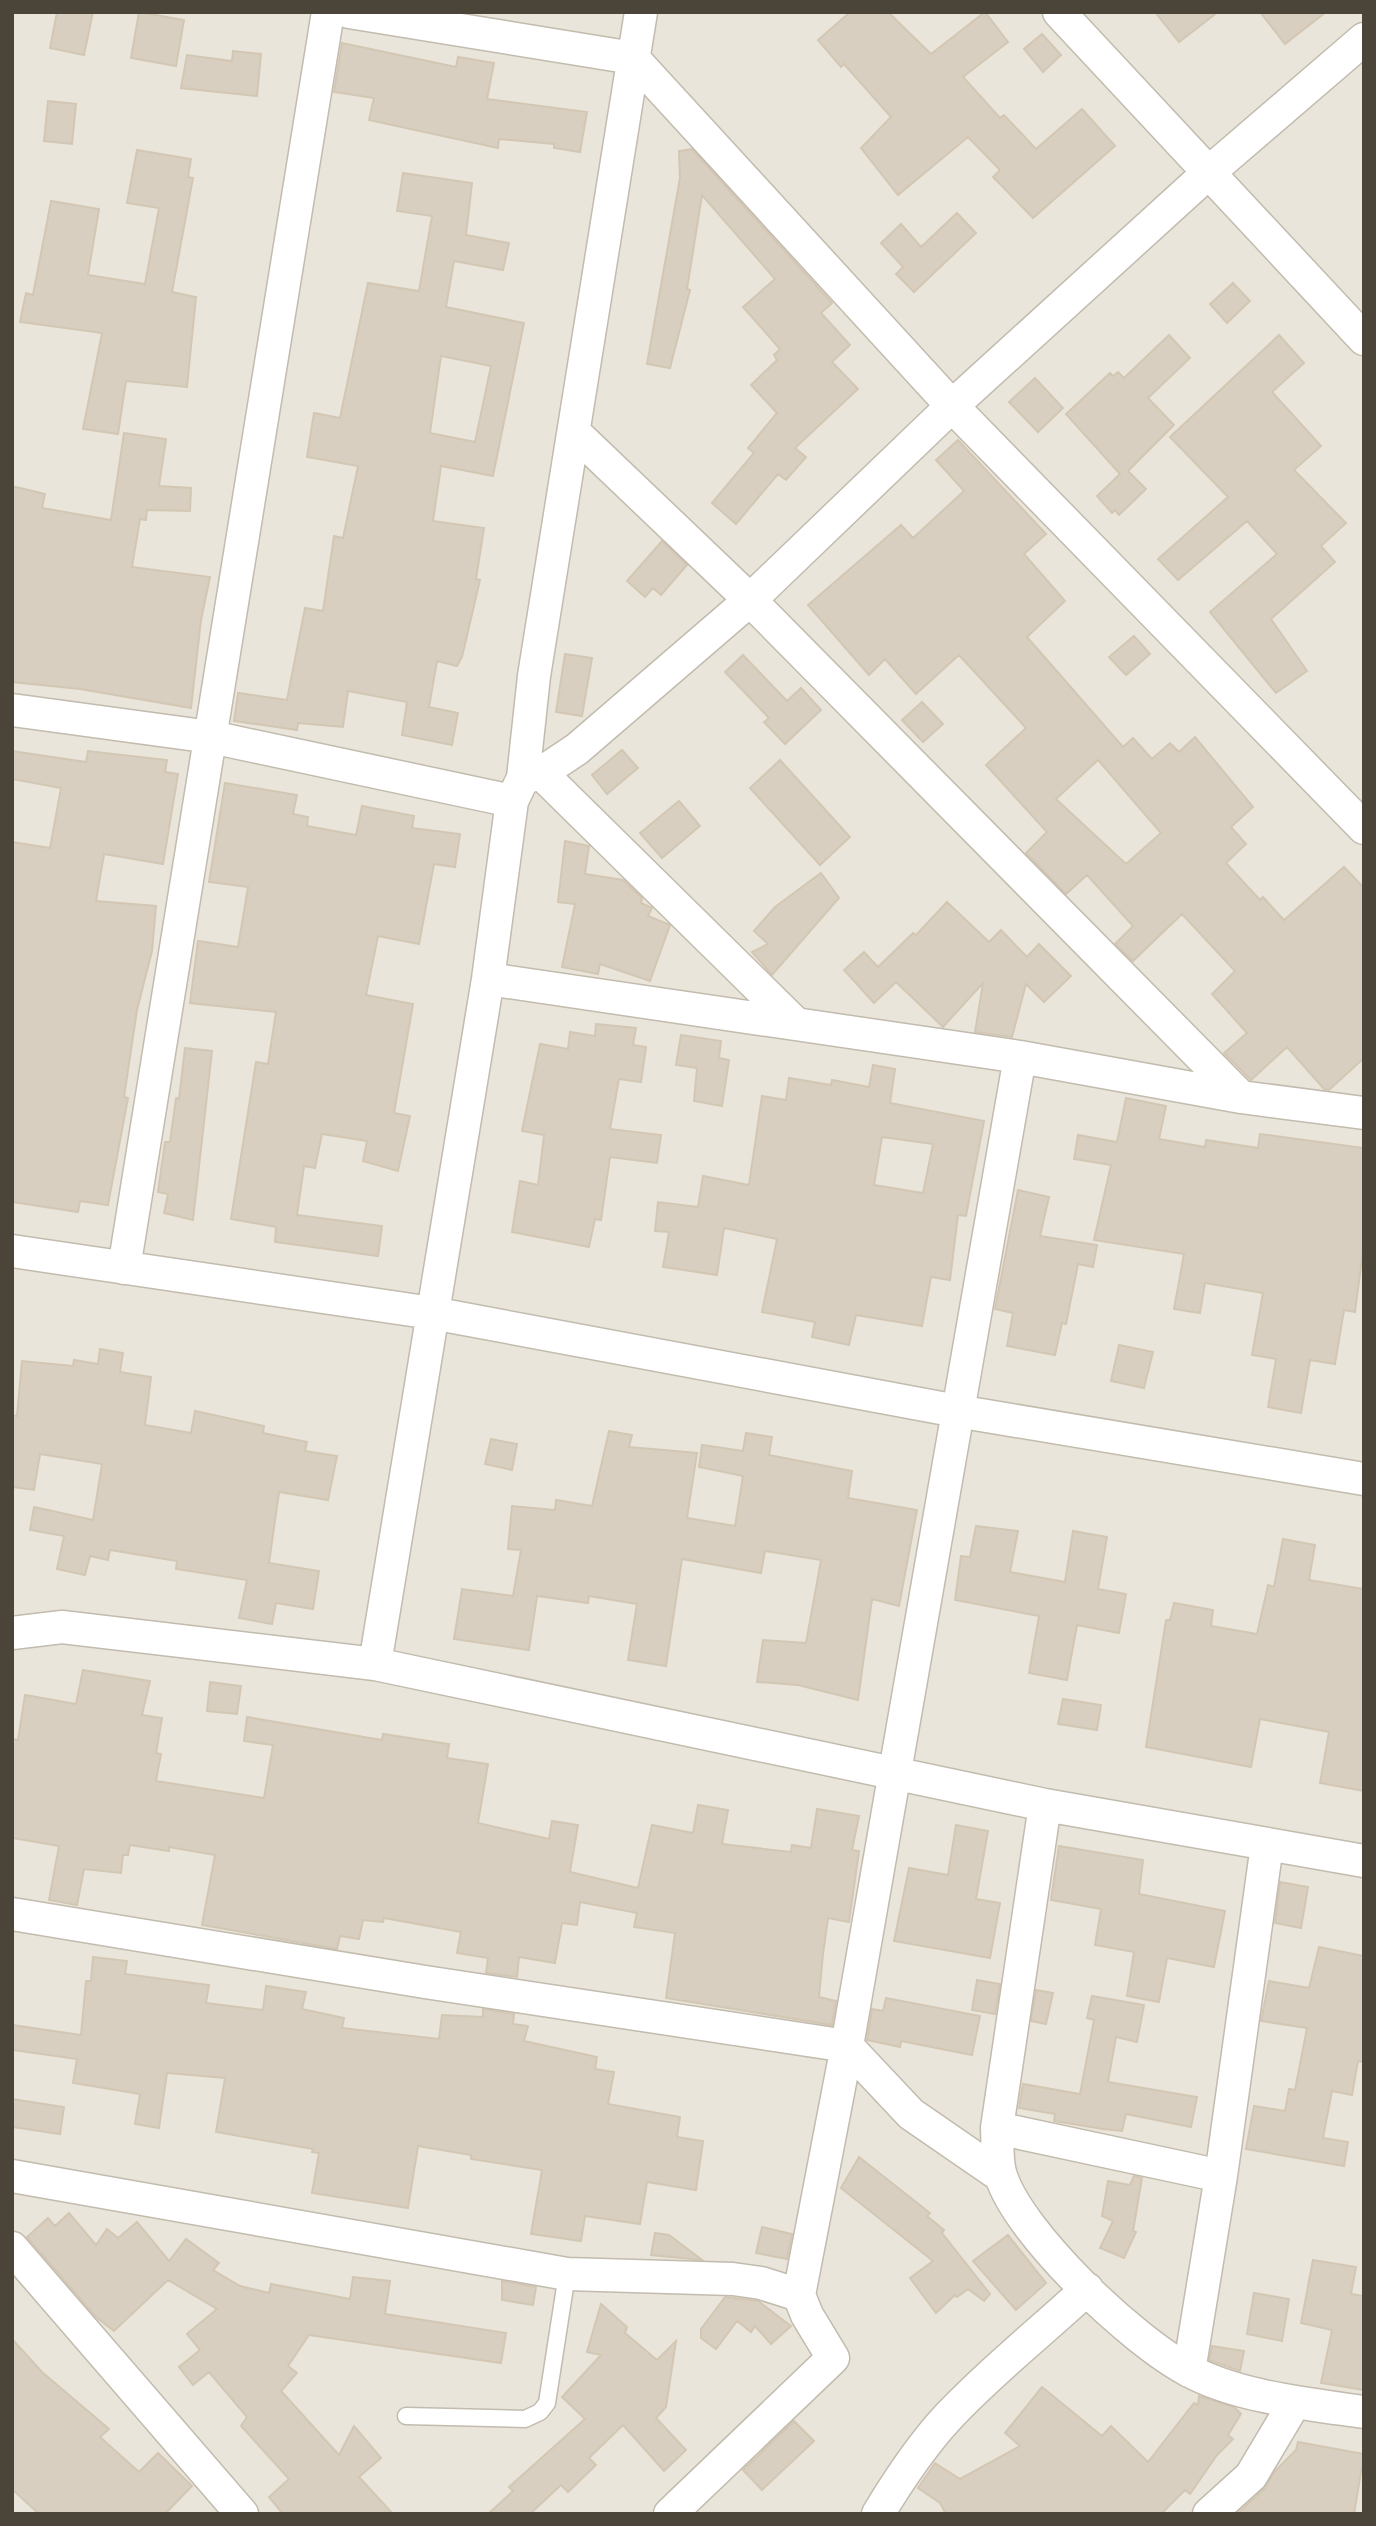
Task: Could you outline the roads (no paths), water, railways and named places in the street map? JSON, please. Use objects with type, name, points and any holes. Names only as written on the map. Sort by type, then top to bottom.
[{"type":"street","points":[[124,1268],[328,12]]},
{"type":"street","points":[[349,12],[634,58],[951,406],[1364,828]]},
{"type":"street","points":[[375,1664],[488,979],[525,784],[534,676],[641,12]]},
{"type":"street","points":[[1059,12],[1207,174],[1364,339]]},
{"type":"street","points":[[525,784],[577,749],[750,600],[951,406],[1207,174],[1364,39]]},
{"type":"street","points":[[575,432],[750,600],[1241,1097]]},
{"type":"street","points":[[12,710],[525,784],[796,1024]]},
{"type":"street","points":[[488,979],[1020,1057],[1241,1097],[1363,1113]]},
{"type":"street","points":[[670,2514],[833,2358],[807,2315],[799,2295],[847,2046],[1020,1057]]},
{"type":"street","points":[[12,1251],[432,1313],[957,1411],[1364,1479]]},
{"type":"street","points":[[12,1633],[62,1627],[375,1664],[1045,1805],[1364,1861]]},
{"type":"street","points":[[1045,1805],[997,2128],[1001,2176],[1027,2222],[1087,2289],[1142,2339],[1189,2371],[1238,2388],[1296,2402],[1364,2412]]},
{"type":"street","points":[[1189,2371],[1221,2176],[1267,1845]]},
{"type":"street","points":[[12,1914],[425,1982],[847,2046],[911,2114],[1001,2176]]},
{"type":"street","points":[[997,2128],[1221,2176]]},
{"type":"street","points":[[12,2176],[567,2274],[733,2279],[799,2295]]},
{"type":"street","points":[[12,2248],[242,2514]]},
{"type":"street","points":[[878,2514],[898,2482],[946,2419],[999,2367],[1087,2289]]},
{"type":"street","points":[[1209,2514],[1251,2476],[1296,2402]]},
{"type":"lane","points":[[406,2416],[525,2419],[540,2412],[547,2403],[567,2274]]}]
